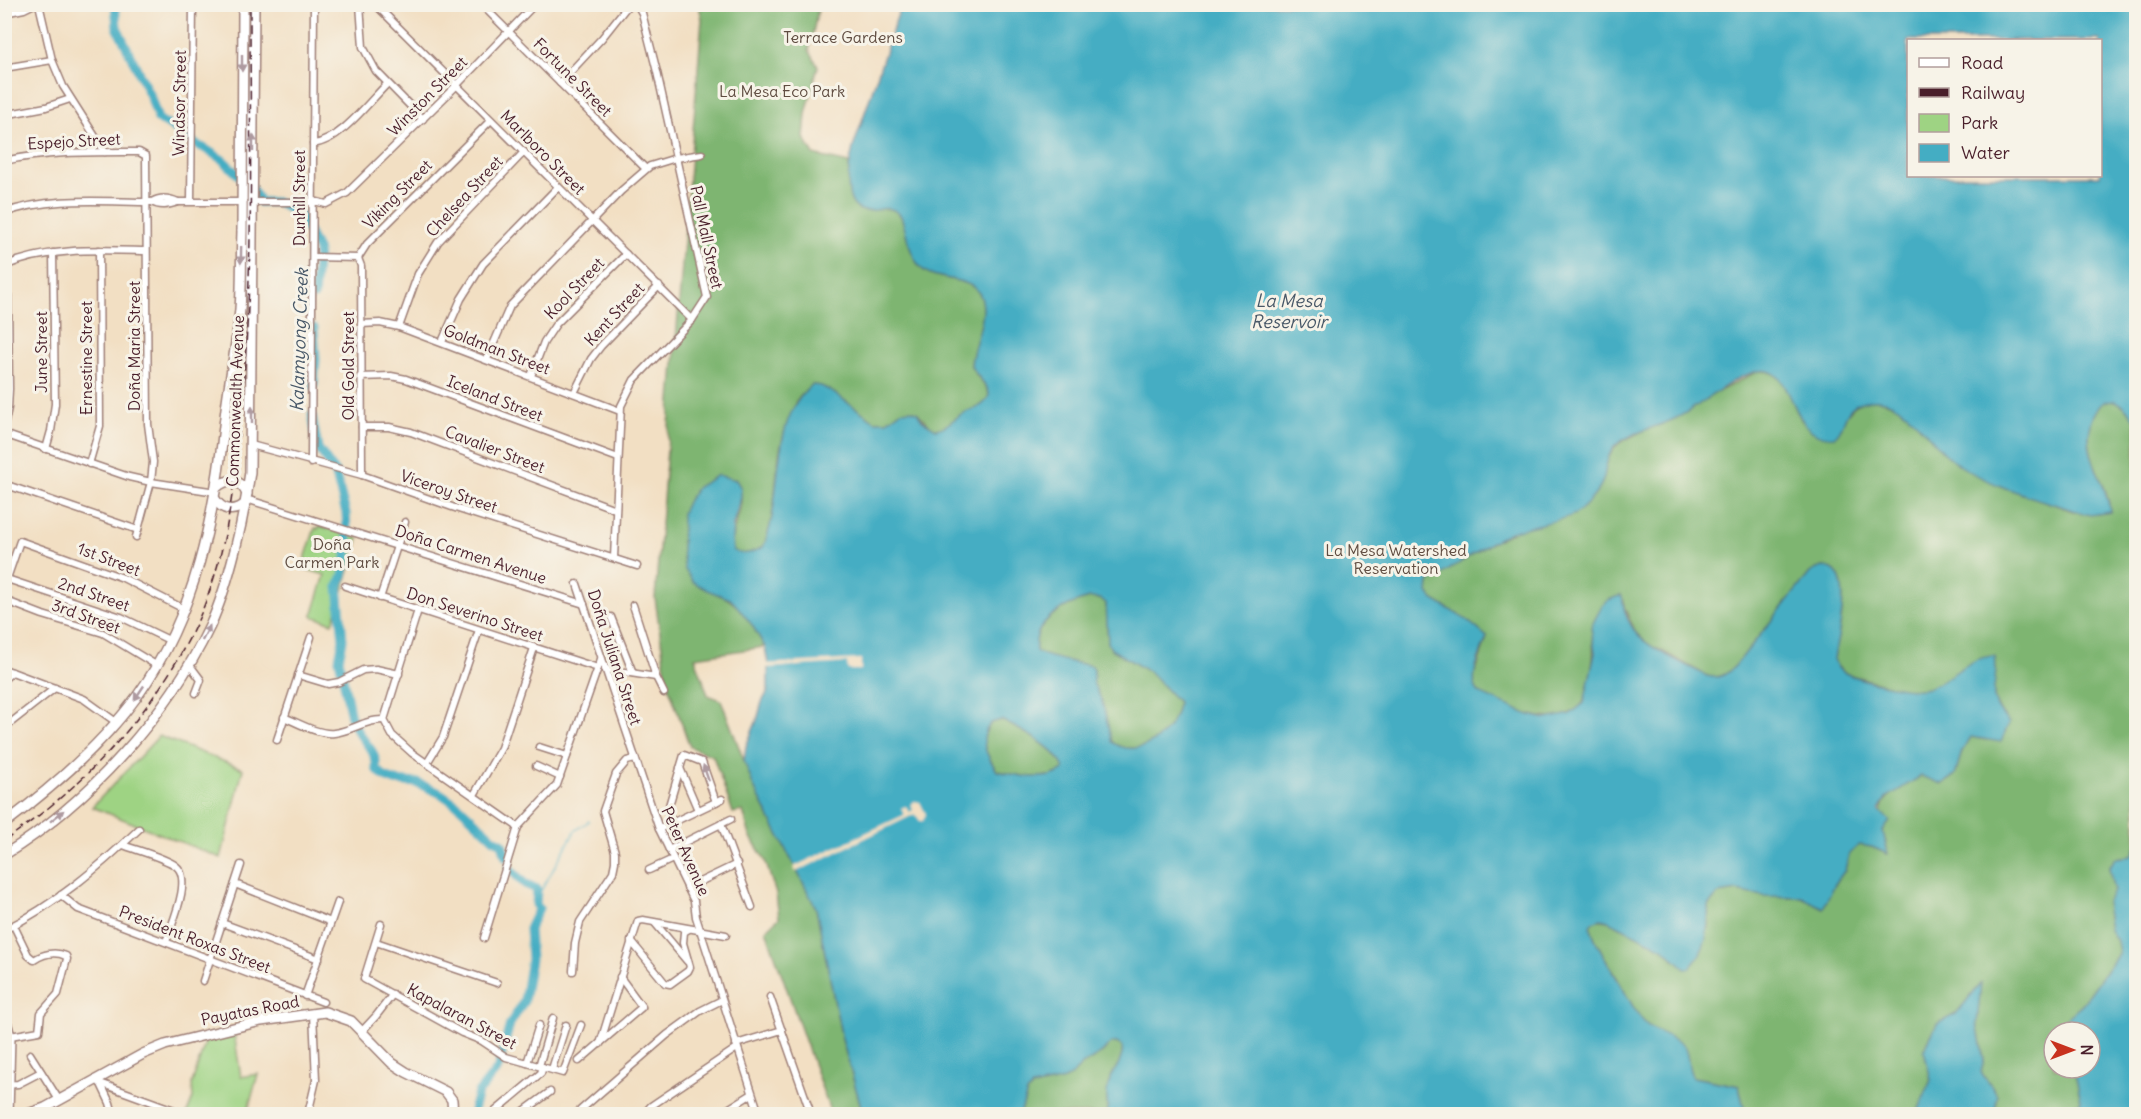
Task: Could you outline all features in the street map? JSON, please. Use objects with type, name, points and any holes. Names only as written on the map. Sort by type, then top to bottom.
[{"type":"main road","name":"Commonwealth Avenue","points":[[4,824],[54,784],[116,722],[139,694],[184,609],[202,555],[216,493],[240,309],[243,4]]},
{"type":"main road","name":"Commonwealth Avenue","points":[[4,855],[68,807],[137,736],[176,686],[211,624],[221,595],[246,499],[251,445],[254,4]]},
{"type":"main road","points":[[225,481],[234,481],[243,486],[246,499],[238,509],[229,510],[221,506],[216,493],[225,481]]},
{"type":"main road","points":[[210,524],[217,517],[226,513],[242,518]]},
{"type":"main road","name":"Payatas Road","points":[[28,1114],[99,1081],[143,1054],[172,1043],[261,1021],[325,1012],[351,1022],[392,1063],[446,1092],[452,1100],[453,1114]]},
{"type":"main road","points":[[4,1016],[9,1036],[8,1114]]},
{"type":"street","points":[[4,13],[24,9],[34,4]]},
{"type":"street","points":[[39,4],[52,60],[63,86],[105,152]]},
{"type":"street","name":"Windsor Street","points":[[191,201],[193,4]]},
{"type":"street","name":"Dunhill Street","points":[[311,463],[315,202],[314,4]]},
{"type":"street","points":[[360,4],[363,47],[376,71],[423,118]]},
{"type":"street","name":"Marlboro Street","points":[[375,4],[693,320]]},
{"type":"street","name":"Fortune Street","points":[[481,4],[645,168]]},
{"type":"street","name":"Winston Street","points":[[253,202],[315,202],[325,199],[333,201],[347,193],[456,86],[535,4]]},
{"type":"street","points":[[560,83],[602,38],[628,4]]},
{"type":"street","name":"Pall Mall Street","points":[[614,558],[620,411],[634,380],[693,320],[707,297],[642,13],[637,4]]},
{"type":"street","points":[[4,68],[52,60]]},
{"type":"street","points":[[313,144],[321,143],[336,135],[387,84]]},
{"type":"street","points":[[4,115],[70,99]]},
{"type":"street","name":"Viking Street","points":[[358,258],[367,244],[491,120]]},
{"type":"street","name":"Espejo Street","points":[[4,161],[48,153],[139,152],[144,154]]},
{"type":"street","name":"Chelsea Street","points":[[399,327],[418,274],[438,242],[524,153]]},
{"type":"street","name":"Doña Maria Street","points":[[4,484],[137,533],[151,482],[153,462],[148,424],[149,202],[147,160],[144,154]]},
{"type":"street","points":[[487,359],[510,306],[645,168],[658,162],[702,154]]},
{"type":"street","points":[[442,342],[461,299],[483,264],[558,187]]},
{"type":"street","points":[[4,213],[30,206],[69,202],[149,202],[157,205],[170,205],[191,201],[242,202]]},
{"type":"street","points":[[4,266],[53,253],[99,250],[147,251]]},
{"type":"street","name":"Ernestine Street","points":[[90,464],[100,426],[99,250]]},
{"type":"street","name":"June Street","points":[[46,449],[55,404],[53,253]]},
{"type":"street","name":"Kool Street","points":[[531,376],[544,342],[556,324],[626,254]]},
{"type":"street","points":[[313,257],[358,258]]},
{"type":"street","name":"Old Gold Street","points":[[358,258],[361,266],[362,475]]},
{"type":"street","points":[[4,280],[9,295],[9,389],[4,426]]},
{"type":"street","name":"Kent Street","points":[[574,393],[591,359],[601,346],[659,286]]},
{"type":"street","name":"Goldman Street","points":[[361,324],[380,323],[399,327],[620,411]]},
{"type":"street","name":"Iceland Street","points":[[360,376],[406,378],[618,459]]},
{"type":"street","name":"Cavalier Street","points":[[362,427],[396,428],[411,432],[615,509]]},
{"type":"street","points":[[4,434],[90,464],[151,482],[216,493]]},
{"type":"street","name":"Viceroy Street","points":[[251,445],[362,475],[452,507],[637,566]]},
{"type":"street","name":"Doña Carmen Avenue","points":[[246,499],[584,604]]},
{"type":"street","points":[[380,597],[405,522]]},
{"type":"street","name":"1st Street","points":[[8,579],[20,541],[123,578],[184,609]]},
{"type":"street","points":[[4,587],[8,579]]},
{"type":"street","name":"2nd Street","points":[[8,579],[121,616],[169,640]]},
{"type":"street","name":"Doña Juliana Street","points":[[577,584],[602,659],[602,669],[608,678],[628,739]]},
{"type":"street","name":"Don Severino Street","points":[[345,586],[602,669],[656,676]]},
{"type":"street","name":"3rd Street","points":[[4,600],[43,615],[103,633],[156,665]]},
{"type":"street","points":[[633,605],[656,676],[664,693]]},
{"type":"street","points":[[418,610],[384,720],[392,735],[427,763],[518,826]]},
{"type":"street","points":[[611,617],[633,673]]},
{"type":"street","points":[[427,763],[443,737],[479,630]]},
{"type":"street","points":[[277,740],[311,637]]},
{"type":"street","points":[[474,795],[501,748],[534,648]]},
{"type":"street","points":[[189,664],[201,680],[196,693]]},
{"type":"street","points":[[4,669],[84,699],[116,722]]},
{"type":"street","points":[[298,675],[328,684],[363,670],[376,669],[399,674]]},
{"type":"street","points":[[484,938],[518,826],[557,784],[593,681],[602,669]]},
{"type":"street","points":[[4,679],[12,672]]},
{"type":"street","points":[[593,681],[599,674],[608,678]]},
{"type":"street","points":[[4,728],[55,688]]},
{"type":"street","points":[[284,717],[329,733],[384,720]]},
{"type":"street","name":"Peter Avenue","points":[[628,739],[658,829],[695,902],[700,930],[759,1114]]},
{"type":"street","points":[[539,747],[567,756]]},
{"type":"street","points":[[658,829],[719,801],[702,762],[684,755],[668,809],[671,823]]},
{"type":"street","points":[[573,971],[580,922],[613,872],[615,862],[615,852],[603,811],[616,774],[627,761],[634,759]]},
{"type":"street","points":[[536,766],[560,777]]},
{"type":"street","points":[[680,768],[699,810]]},
{"type":"street","points":[[669,850],[731,819]]},
{"type":"street","points":[[721,824],[752,907]]},
{"type":"street","points":[[4,930],[14,926],[91,873],[139,829]]},
{"type":"street","points":[[123,845],[174,864],[183,876],[182,890],[166,942]]},
{"type":"street","points":[[649,870],[673,859]]},
{"type":"street","points":[[687,888],[736,864]]},
{"type":"street","points":[[203,981],[241,865]]},
{"type":"street","points":[[235,884],[331,922]]},
{"type":"street","name":"President Roxas Street","points":[[60,895],[78,909],[323,1002]]},
{"type":"street","points":[[305,996],[338,902]]},
{"type":"street","points":[[600,1044],[638,921],[726,935]]},
{"type":"street","points":[[655,922],[689,964]]},
{"type":"street","points":[[222,923],[319,959]]},
{"type":"street","points":[[381,924],[364,979],[393,994]]},
{"type":"street","points":[[9,1036],[39,1031],[41,1012],[58,994],[67,959],[63,954],[52,954],[42,955],[34,960],[28,956],[14,926]]},
{"type":"street","points":[[631,941],[666,984],[671,984],[688,971],[689,964],[683,934],[692,929]]},
{"type":"street","points":[[376,942],[497,983]]},
{"type":"street","points":[[579,1061],[642,1007],[620,977]]},
{"type":"street","name":"Kapalaran Street","points":[[362,1031],[393,994],[462,1033],[482,1041],[503,1055],[552,1069],[561,1074],[565,1072],[581,1025]]},
{"type":"street","points":[[770,997],[810,1114]]},
{"type":"street","points":[[576,1114],[684,1022],[722,1000]]},
{"type":"street","points":[[308,1114],[316,1080],[313,1013]]},
{"type":"street","points":[[492,1114],[541,1073],[553,1018]]},
{"type":"street","points":[[527,1063],[538,1025]]},
{"type":"street","points":[[552,1069],[566,1025]]},
{"type":"street","points":[[644,1114],[651,1106],[736,1046],[782,1030]]},
{"type":"street","points":[[30,1054],[59,1100]]},
{"type":"street","points":[[7,1085],[18,1084],[41,1072]]},
{"type":"street","points":[[99,1081],[113,1114]]},
{"type":"street","points":[[99,1081],[184,1114]]},
{"type":"street","points":[[520,1114],[550,1092]]},
{"type":"street","points":[[720,1114],[752,1094]]},
{"type":"green space","name":"La Mesa Eco Park","points":[[699,5],[819,5],[809,50],[818,66],[806,114],[804,138],[814,155],[849,163],[849,192],[858,208],[869,210],[886,208],[901,216],[911,250],[921,268],[975,289],[981,296],[983,307],[982,322],[971,366],[989,394],[984,404],[960,415],[943,428],[933,429],[917,412],[901,411],[887,421],[875,421],[821,386],[812,385],[796,401],[780,450],[768,536],[763,547],[745,554],[733,551],[733,535],[741,498],[736,480],[719,594],[734,603],[746,616],[765,647],[695,657],[708,695],[721,700],[754,787],[816,908],[842,1039],[863,1114],[831,1114],[766,930],[779,918],[776,894],[765,860],[750,836],[743,811],[733,813],[713,756],[690,747],[667,682],[655,598],[702,19]]},
{"type":"green space","points":[[1758,371],[1768,372],[1776,375],[1787,387],[1802,421],[1841,429],[1848,414],[1858,404],[1873,400],[1890,403],[1907,413],[1951,458],[1973,473],[2010,489],[2072,510],[2095,514],[2110,512],[2109,502],[2090,446],[2089,436],[2096,411],[2104,402],[2116,401],[2125,407],[2136,420],[2136,847],[2132,856],[2116,858],[2109,867],[2114,892],[2106,902],[2110,930],[2117,941],[2119,953],[2081,1006],[2064,1020],[2042,1020],[2042,1080],[2077,1080],[2081,1101],[2071,1114],[1994,1114],[1998,1096],[1981,1072],[1984,1060],[1977,1024],[1980,984],[1956,1014],[1937,1024],[1924,1049],[1931,1080],[1917,1114],[1740,1114],[1744,1108],[1739,1086],[1693,1077],[1683,1047],[1649,1027],[1641,1019],[1599,948],[1590,926],[1595,919],[1609,921],[1663,948],[1676,961],[1709,928],[1708,906],[1718,894],[1737,891],[1763,896],[1802,897],[1823,908],[1845,870],[1849,854],[1859,845],[1872,847],[1887,854],[1881,810],[1889,796],[1921,776],[1943,784],[1955,775],[1962,751],[1971,737],[1986,740],[2009,723],[1994,697],[1996,667],[1961,680],[1918,690],[1894,687],[1845,673],[1834,659],[1842,611],[1842,585],[1838,575],[1832,569],[1823,567],[1810,573],[1735,666],[1719,677],[1707,676],[1648,645],[1636,633],[1624,607],[1624,601],[1591,627],[1593,661],[1587,694],[1584,702],[1572,713],[1559,717],[1532,715],[1503,706],[1479,693],[1473,680],[1487,637],[1467,620],[1432,599],[1428,593],[1429,582],[1509,533],[1598,491],[1609,458],[1621,442]]},
{"type":"green space","name":"Doña Carmen Park","points":[[319,526],[359,538],[333,623],[312,616],[325,575],[302,568],[315,528],[318,529]]},
{"type":"green space","points":[[1090,598],[1101,599],[1106,603],[1108,642],[1111,649],[1151,673],[1178,702],[1176,713],[1164,733],[1144,746],[1123,747],[1112,742],[1093,683],[1092,666],[1054,658],[1036,651],[1039,631],[1052,616],[1061,609]]},
{"type":"green space","points":[[1001,720],[1047,747],[1061,762],[1064,770],[1040,777],[997,771],[987,753],[984,741],[991,723]]},
{"type":"green space","points":[[159,736],[243,769],[221,858],[92,807]]},
{"type":"green space","points":[[234,1033],[241,1077],[258,1074],[247,1114],[187,1113],[193,1098],[192,1083],[206,1040]]},
{"type":"green space","points":[[1111,1043],[1122,1046],[1122,1056],[1107,1090],[1108,1114],[1020,1114],[1027,1093],[1032,1087],[1064,1080],[1082,1065],[1102,1053]]},
{"type":"water","name":"La Mesa Reservoir","points":[[901,5],[2136,5],[2136,420],[2125,407],[2116,401],[2104,402],[2096,411],[2089,436],[2090,446],[2110,512],[2090,515],[2013,491],[1981,478],[1952,460],[1913,419],[1891,403],[1879,400],[1857,404],[1848,412],[1834,437],[1819,435],[1808,427],[1800,416],[1780,379],[1771,372],[1759,371],[1725,386],[1683,415],[1619,443],[1610,454],[1600,488],[1577,513],[1511,532],[1429,582],[1428,593],[1432,599],[1467,620],[1487,637],[1474,680],[1479,693],[1529,715],[1546,719],[1570,714],[1584,703],[1595,653],[1591,627],[1602,606],[1621,595],[1627,617],[1641,638],[1669,656],[1712,677],[1722,676],[1729,672],[1810,573],[1823,567],[1832,569],[1838,575],[1842,585],[1842,611],[1834,659],[1843,672],[1886,685],[1920,689],[1936,684],[1977,660],[1995,656],[1994,697],[1996,705],[2009,723],[2001,742],[1971,737],[1962,751],[1955,775],[1942,784],[1921,776],[1886,798],[1879,810],[1890,821],[1883,831],[1888,854],[1872,847],[1859,845],[1849,854],[1845,870],[1823,908],[1802,897],[1763,896],[1737,891],[1718,894],[1708,906],[1706,939],[1700,954],[1690,968],[1685,968],[1663,948],[1609,921],[1601,919],[1592,922],[1590,926],[1599,948],[1641,1019],[1649,1027],[1676,1040],[1684,1047],[1689,1070],[1693,1077],[1739,1086],[1744,1108],[1740,1114],[1108,1114],[1107,1090],[1122,1056],[1122,1046],[1111,1043],[1102,1053],[1082,1065],[1064,1080],[1032,1087],[1027,1093],[1020,1114],[863,1114],[842,1039],[816,908],[754,787],[744,761],[746,746],[768,691],[768,664],[765,647],[752,625],[730,599],[693,582],[685,570],[682,552],[682,513],[688,500],[697,487],[718,475],[736,480],[741,488],[741,498],[733,525],[733,550],[745,553],[763,547],[770,528],[779,462],[788,419],[798,401],[812,385],[829,390],[875,421],[887,421],[901,411],[911,410],[917,412],[923,421],[936,429],[980,406],[988,397],[986,387],[971,366],[983,314],[981,296],[967,284],[929,273],[921,268],[914,257],[901,216],[897,212],[889,209],[866,211],[858,209],[852,203],[848,185],[853,148]],"holes":[[[1090,598],[1101,599],[1106,603],[1108,643],[1111,649],[1151,673],[1178,702],[1176,713],[1164,733],[1144,746],[1123,747],[1112,742],[1102,701],[1093,683],[1092,666],[1054,658],[1036,651],[1039,630],[1052,615],[1070,604]],[[1001,720],[1047,747],[1061,762],[1064,770],[1040,777],[997,771],[987,753],[984,741],[991,723]]]},
{"type":"water","points":[[2136,847],[2136,1114],[2071,1114],[2081,1101],[2077,1080],[2102,1080],[2102,1020],[2064,1020],[2081,1006],[2119,953],[2117,941],[2110,930],[2106,902],[2114,891],[2109,867],[2116,858],[2132,856]]},
{"type":"water","points":[[1981,983],[1977,1024],[1984,1060],[1981,1072],[1998,1096],[1994,1114],[1917,1114],[1931,1080],[1924,1050],[1937,1024],[1956,1014]]},
{"type":"pier","points":[[861,659],[861,670],[848,670],[847,663],[765,668],[765,664]]},
{"type":"pier","points":[[914,801],[920,802],[926,814],[923,821],[920,821],[915,814],[796,872],[793,867],[904,815],[901,808],[906,806],[909,812],[913,810],[911,805]]},
{"type":"waterway","name":"Kalamyong Creek","points":[[115,4],[117,27],[151,98],[158,119],[223,160],[251,187],[260,202],[277,202],[300,215],[318,251],[314,296]]},
{"type":"waterway","name":"Kalamyong Creek","points":[[314,328],[316,359],[314,386]]},
{"type":"waterway","name":"Kalamyong Creek","points":[[312,415],[318,448],[335,472],[346,513],[348,547],[343,576],[338,586],[343,640],[339,659],[351,717],[358,732],[372,751],[376,769],[385,777],[395,781],[417,783],[440,793],[459,806],[494,839],[502,843],[506,857]]},
{"type":"waterway","points":[[537,894],[575,831],[589,821]]},
{"type":"waterway","name":"Kalamyong Creek","points":[[474,1114],[478,1093],[498,1068],[510,1024],[524,1001],[531,959],[529,929],[539,908],[536,906],[537,889],[525,884],[509,868]]},
{"type":"railway","points":[[4,841],[64,795],[91,770],[141,714],[182,652],[199,618],[217,568],[233,490],[248,309],[250,4]]},
{"type":"park label","name":"Terrace Gardens","points":[[843,37]]},
{"type":"park label","name":"La Mesa Watershed Reservation","points":[[1396,559]]}]
